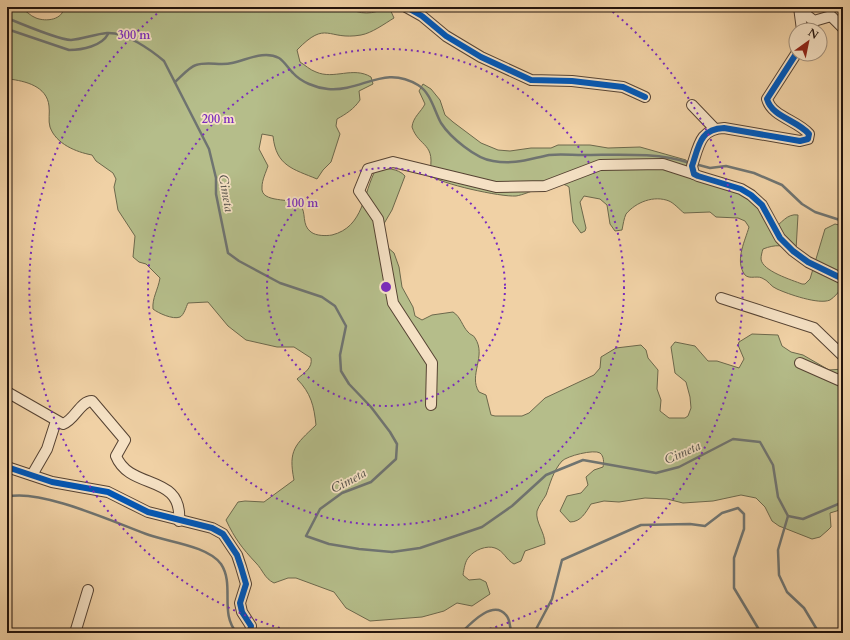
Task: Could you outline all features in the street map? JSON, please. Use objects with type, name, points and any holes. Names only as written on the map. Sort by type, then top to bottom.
[{"type":"street","points":[[406,7],[422,16],[446,36],[481,57],[531,80],[572,81],[623,87],[645,97]]},
{"type":"street","points":[[799,9],[814,21],[831,16],[843,28]]},
{"type":"street","points":[[799,9],[801,22]]},
{"type":"street","points":[[694,174],[692,166],[703,137],[709,131],[715,129],[724,128],[800,141],[808,139],[809,134],[805,129],[768,105],[766,99],[791,62]]},
{"type":"street","points":[[692,105],[715,129]]},
{"type":"street","points":[[431,405],[432,363],[394,303],[378,219],[359,191],[368,169],[393,162],[496,187],[545,186],[600,165],[663,164],[741,189],[751,195],[762,205],[780,238],[793,251],[808,262],[843,279]]},
{"type":"street","points":[[721,298],[814,328],[843,356]]},
{"type":"street","points":[[800,363],[843,382]]},
{"type":"street","points":[[7,392],[63,424],[68,422],[86,402],[92,401],[95,403],[102,415],[125,440],[116,456],[122,466],[133,475],[171,492],[180,509],[179,520]]},
{"type":"street","points":[[32,475],[47,449],[56,421]]},
{"type":"street","points":[[7,467],[52,482],[108,492],[148,512],[216,530],[223,534],[237,555],[246,584],[240,603],[242,612],[252,626],[250,633]]},
{"type":"street","points":[[75,633],[88,590]]},
{"type":"green space","points":[[7,7],[18,7],[34,17],[49,20],[61,15],[64,7],[344,7],[356,12],[371,13],[389,7],[394,18],[378,28],[361,35],[350,36],[321,33],[315,35],[297,50],[300,62],[314,71],[330,75],[350,73],[364,74],[371,77],[373,84],[359,91],[360,100],[358,103],[350,111],[337,119],[336,126],[340,134],[331,162],[317,179],[287,165],[278,154],[273,136],[262,134],[259,149],[268,166],[262,187],[266,196],[290,201],[300,205],[303,211],[306,226],[311,232],[321,235],[332,235],[343,231],[351,225],[357,217],[376,169],[395,170],[402,173],[405,176],[392,210],[382,227],[378,239],[394,253],[399,267],[402,287],[413,307],[415,316],[422,320],[432,315],[453,312],[458,316],[469,333],[474,337],[478,345],[479,352],[475,379],[476,386],[479,392],[486,395],[491,415],[522,416],[529,413],[545,398],[594,375],[600,368],[601,357],[616,348],[641,345],[646,350],[648,358],[658,370],[657,389],[661,400],[660,411],[669,418],[685,418],[688,416],[691,408],[686,382],[675,373],[671,347],[675,342],[695,346],[708,361],[717,361],[739,368],[744,359],[738,345],[739,342],[752,334],[778,335],[782,346],[791,352],[803,355],[829,370],[843,369],[843,509],[830,513],[831,527],[820,537],[812,539],[779,526],[772,521],[765,507],[756,498],[741,495],[713,501],[683,503],[667,499],[645,498],[619,502],[604,501],[591,504],[580,518],[574,522],[570,522],[560,511],[567,496],[581,493],[588,485],[586,477],[594,470],[603,467],[604,462],[600,453],[587,452],[565,459],[554,473],[546,495],[537,511],[537,519],[545,540],[545,544],[525,551],[521,561],[514,564],[501,551],[492,547],[477,550],[471,554],[465,565],[463,575],[469,580],[480,579],[486,582],[490,594],[472,606],[457,603],[444,611],[422,617],[370,621],[346,608],[334,592],[296,578],[288,578],[274,583],[266,576],[239,543],[226,520],[238,502],[264,502],[294,480],[292,462],[295,449],[298,443],[316,425],[309,395],[297,379],[311,365],[311,358],[294,347],[277,347],[246,340],[228,326],[208,302],[188,303],[183,315],[177,318],[166,316],[153,309],[153,301],[160,278],[146,264],[139,262],[133,257],[135,236],[118,210],[114,187],[116,179],[113,173],[96,161],[92,155],[73,149],[62,143],[57,138],[50,127],[47,99],[40,89],[22,81],[9,79],[7,76]]},
{"type":"green space","points":[[423,84],[431,89],[440,100],[445,115],[481,143],[498,150],[510,151],[531,148],[551,148],[558,145],[590,145],[608,148],[640,147],[686,160],[690,171],[696,174],[723,178],[758,206],[773,229],[787,217],[798,215],[796,250],[780,246],[768,247],[763,249],[761,259],[766,267],[772,271],[802,284],[805,284],[810,279],[825,229],[835,224],[843,226],[843,287],[830,300],[819,301],[796,296],[775,288],[762,278],[749,277],[745,275],[740,261],[749,227],[745,221],[738,218],[716,217],[710,212],[684,213],[669,201],[663,199],[651,199],[640,203],[630,210],[625,216],[622,230],[615,231],[610,224],[607,205],[600,199],[584,196],[580,202],[586,228],[585,231],[581,233],[573,222],[569,187],[564,184],[543,187],[522,195],[508,196],[471,189],[436,179],[429,175],[431,157],[429,151],[415,134],[412,127],[415,117],[425,104],[419,91]]},
{"type":"waterway","name":"Cimeta","points":[[7,18],[39,31],[71,40],[107,33],[122,35],[138,42],[164,61],[209,149],[216,178],[216,194],[228,253],[239,261],[280,283],[322,297],[335,306],[346,326],[340,355],[341,371],[349,384],[371,407],[390,432],[397,444],[396,459],[371,482],[342,493],[320,509],[306,536],[329,544],[359,549],[392,552],[420,548],[482,527],[512,506],[546,475],[583,460],[656,473],[679,467],[733,439],[760,442],[773,465],[778,497],[788,516],[803,519],[843,502]]},
{"type":"waterway","points":[[7,29],[69,50],[85,48],[101,42],[108,34]]},
{"type":"waterway","points":[[175,82],[196,65],[205,63],[228,64],[256,56],[267,55],[281,59],[300,79],[314,86],[328,89],[352,87],[384,78],[394,77],[406,79],[418,85],[426,92],[441,123],[457,141],[471,152],[493,161],[521,161],[549,155],[637,155],[664,157],[690,163]]},
{"type":"waterway","points":[[695,164],[710,168],[726,166],[754,173],[782,185],[802,204],[815,212],[843,221]]},
{"type":"waterway","points":[[7,497],[38,497],[57,502],[98,515],[149,535],[188,545],[207,553],[221,564],[225,572],[229,617],[237,633]]},
{"type":"waterway","points":[[534,633],[552,599],[562,560],[641,525],[690,524],[705,526],[722,513],[738,508],[744,514],[744,529],[734,558],[734,588],[761,633]]},
{"type":"waterway","points":[[788,516],[778,550],[779,575],[787,592],[804,608],[819,633]]},
{"type":"waterway","points":[[461,633],[476,619],[488,611],[495,610],[501,611],[508,617],[512,633]]},
{"type":"cycle path","points":[[406,7],[422,16],[446,36],[481,57],[531,80],[572,81],[623,87],[645,97]]},
{"type":"cycle path","points":[[791,62],[767,99],[774,110],[804,129],[809,134],[808,139],[800,141],[724,128],[716,129],[705,135],[699,145],[692,166],[694,174],[698,176],[741,189],[751,195],[762,205],[780,238],[793,251],[808,262],[843,279]]},
{"type":"cycle path","points":[[7,467],[52,482],[108,492],[148,512],[212,528],[223,534],[237,555],[246,584],[240,603],[242,612],[251,626],[250,633]]}]
